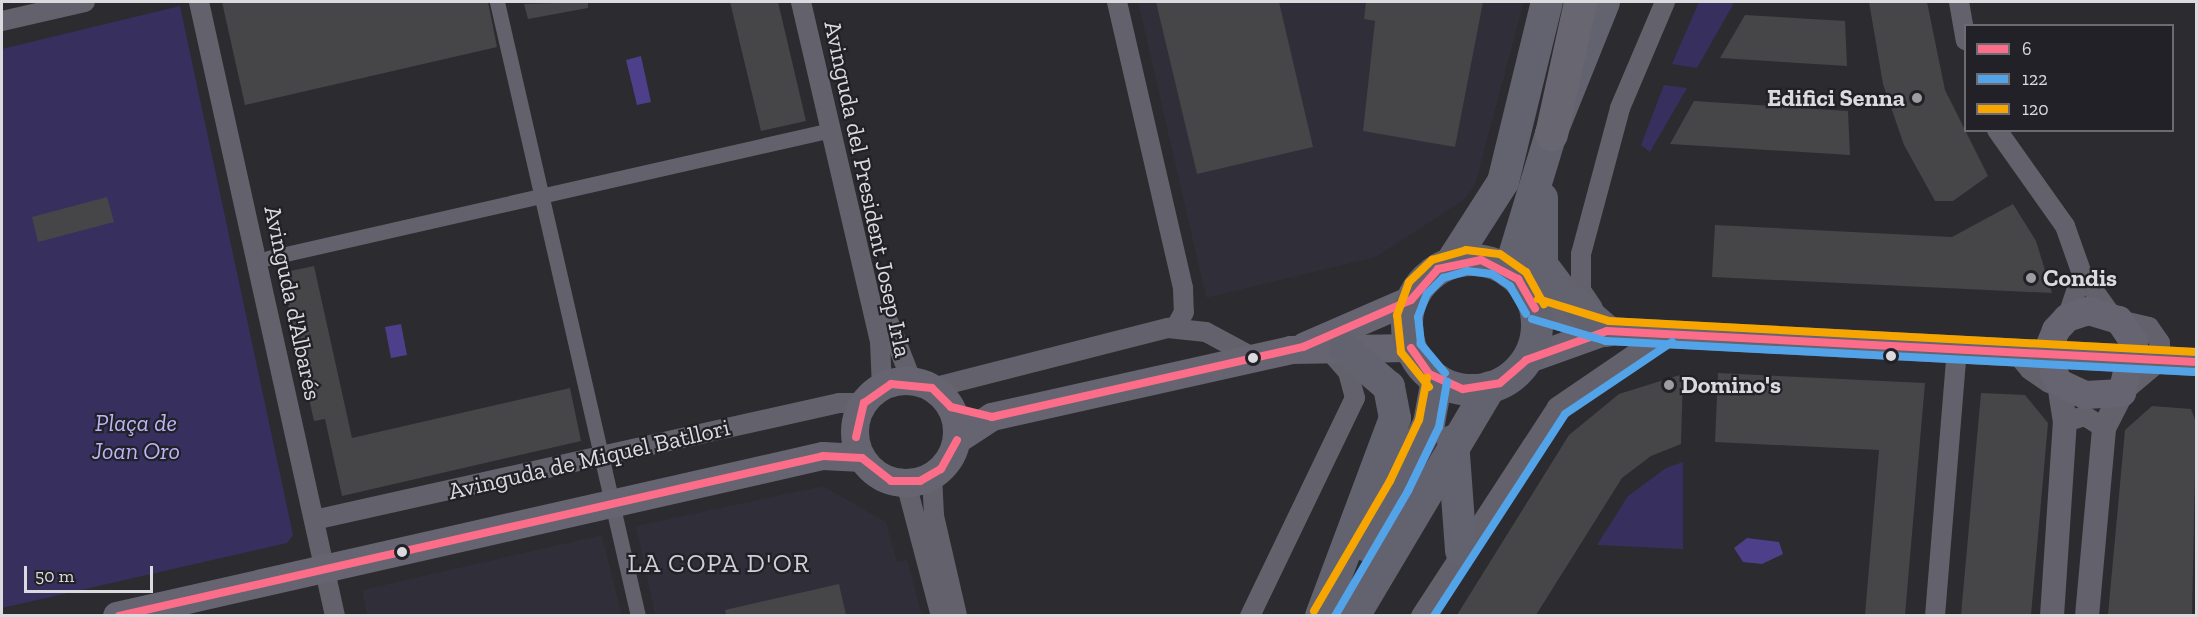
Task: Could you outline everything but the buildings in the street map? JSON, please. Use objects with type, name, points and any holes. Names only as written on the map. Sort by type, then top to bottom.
[{"type":"highway","points":[[1551,134],[1580,2]]},
{"type":"main road","points":[[1451,263],[1503,182],[1547,2]]},
{"type":"main road","points":[[1509,272],[1551,134],[1604,2]]},
{"type":"main road","points":[[1551,134],[1539,230],[1542,265],[1563,293],[1607,331]]},
{"type":"main road","points":[[1324,349],[1411,300],[1427,277],[1451,263],[1481,260],[1509,272],[1526,288],[1535,309],[1536,336],[1526,360]]},
{"type":"main road","points":[[1411,300],[1411,348],[1437,380],[1463,389],[1490,387]]},
{"type":"main road","points":[[1535,309],[1607,331],[2015,352],[2058,334],[2089,311],[2115,318],[2148,359]]},
{"type":"main road","points":[[1354,615],[1453,441],[1490,387],[1526,360],[1607,331]]},
{"type":"main road","points":[[2058,334],[2148,359],[2196,362]]},
{"type":"main road","points":[[2058,334],[2059,383],[2085,395],[2122,393],[2148,359]]},
{"type":"main road","points":[[992,417],[932,392],[873,395],[859,447],[877,474],[919,480],[949,461],[957,440],[992,417],[1254,358],[1324,349],[1411,348]]},
{"type":"main road","points":[[1322,615],[1395,418],[1389,387],[1324,349]]},
{"type":"main road","points":[[1322,615],[1399,486],[1429,423],[1437,380]]},
{"type":"main road","points":[[932,392],[957,440]]},
{"type":"main road","points":[[1453,441],[1461,551]]},
{"type":"main road","name":"Avinguda de Miquel Batllori","points":[[117,615],[859,447]]},
{"type":"street","points":[[2,21],[85,2]]},
{"type":"street","name":"Avinguda d'Albarés","points":[[199,2],[335,615]]},
{"type":"street","points":[[497,2],[638,615]]},
{"type":"street","name":"Avinguda del President Josep Irla","points":[[801,2],[880,342],[873,395]]},
{"type":"street","name":"Avinguda del President Josep Irla","points":[[814,2],[895,348],[932,392]]},
{"type":"street","points":[[1117,2],[1183,288],[1184,312],[1175,328]]},
{"type":"street","points":[[1607,331],[1581,290],[1581,254],[1620,108],[1665,2]]},
{"type":"street","points":[[1959,2],[1964,34]]},
{"type":"street","points":[[268,258],[831,130]]},
{"type":"street","points":[[1998,132],[2066,226],[2082,274],[2115,318]]},
{"type":"street","points":[[2058,334],[2082,274]]},
{"type":"street","points":[[1183,288],[1206,332]]},
{"type":"street","points":[[932,392],[1175,328],[1206,332],[1254,358]]},
{"type":"street","points":[[1421,615],[1557,407],[1666,333]]},
{"type":"street","points":[[1935,615],[1957,348]]},
{"type":"street","points":[[1250,615],[1355,398],[1344,365],[1324,349]]},
{"type":"street","points":[[2015,352],[2040,377],[2059,383],[2065,422],[2052,615]]},
{"type":"street","points":[[2087,615],[2104,428],[2122,393]]},
{"type":"street","name":"Avinguda de Miquel Batllori","points":[[314,520],[873,395]]},
{"type":"street","points":[[2065,422],[2092,417],[2104,428]]},
{"type":"street","points":[[919,480],[941,615]]},
{"type":"street","points":[[919,480],[934,516],[957,615]]},
{"type":"shaded area","points":[[1138,2],[1524,2],[1475,185],[1464,200],[1376,257],[1206,298]]},
{"type":"shaded area","points":[[641,56],[651,102],[637,105],[626,60]]},
{"type":"shaded area","points":[[401,324],[407,355],[391,358],[385,327]]},
{"type":"shaded area","points":[[823,486],[886,522],[897,562],[907,560],[922,615],[655,615],[636,526]]},
{"type":"shaded area","points":[[602,535],[622,615],[367,615],[362,590]]},
{"type":"shaded area","points":[[1747,538],[1779,542],[1783,554],[1762,564],[1743,562],[1734,548]]},
{"type":"green space","points":[[1699,2],[1734,3],[1697,68],[1672,64]]},
{"type":"green space","name":"Plaça de Joan Oro","points":[[180,6],[293,535],[287,543],[2,608],[2,49]]},
{"type":"green space","points":[[1664,85],[1687,88],[1650,152],[1641,145]]},
{"type":"green space","points":[[1683,462],[1683,549],[1597,545],[1628,496],[1666,468]]},
{"type":"transit line","name":"120","points":[[1429,387],[1401,352],[1397,315],[1409,282],[1432,260],[1466,250],[1500,254],[1526,272],[1544,304]]},
{"type":"transit line","name":"6","points":[[1411,300],[1438,269],[1481,260],[1518,279],[1535,309]]},
{"type":"transit line","name":"122","points":[[1445,373],[1421,344],[1418,317],[1427,294],[1443,278],[1467,271],[1492,274],[1510,286],[1526,314]]},
{"type":"transit line","name":"120","points":[[1538,299],[1609,321],[2196,352]]},
{"type":"transit line","name":"6","points":[[951,407],[992,417],[1303,347],[1411,300]]},
{"type":"transit line","name":"122","points":[[1532,319],[1606,341],[2195,372]]},
{"type":"transit line","name":"6","points":[[1526,360],[1607,331],[2196,362]]},
{"type":"transit line","name":"122","points":[[1434,616],[1565,414],[1672,342]]},
{"type":"transit line","name":"6","points":[[1411,348],[1429,374],[1463,389],[1500,383],[1526,360]]},
{"type":"transit line","name":"120","points":[[1314,611],[1390,481],[1419,420],[1427,378]]},
{"type":"transit line","name":"122","points":[[1335,616],[1408,491],[1439,427],[1447,382]]},
{"type":"transit line","name":"6","points":[[856,437],[864,403],[891,384],[932,388],[951,407]]},
{"type":"transit line","name":"6","points":[[862,458],[891,481],[920,481],[941,469],[957,440]]},
{"type":"transit line","name":"6","points":[[119,616],[823,456],[862,458]]},
{"type":"place","name":"Edifici Senna","points":[[1917,98]]},
{"type":"place","name":"Condis","points":[[2031,278]]},
{"type":"place","name":"Domino's","points":[[1669,385]]},
{"type":"district","name":"LA COPA D'OR","points":[[719,564]]}]
